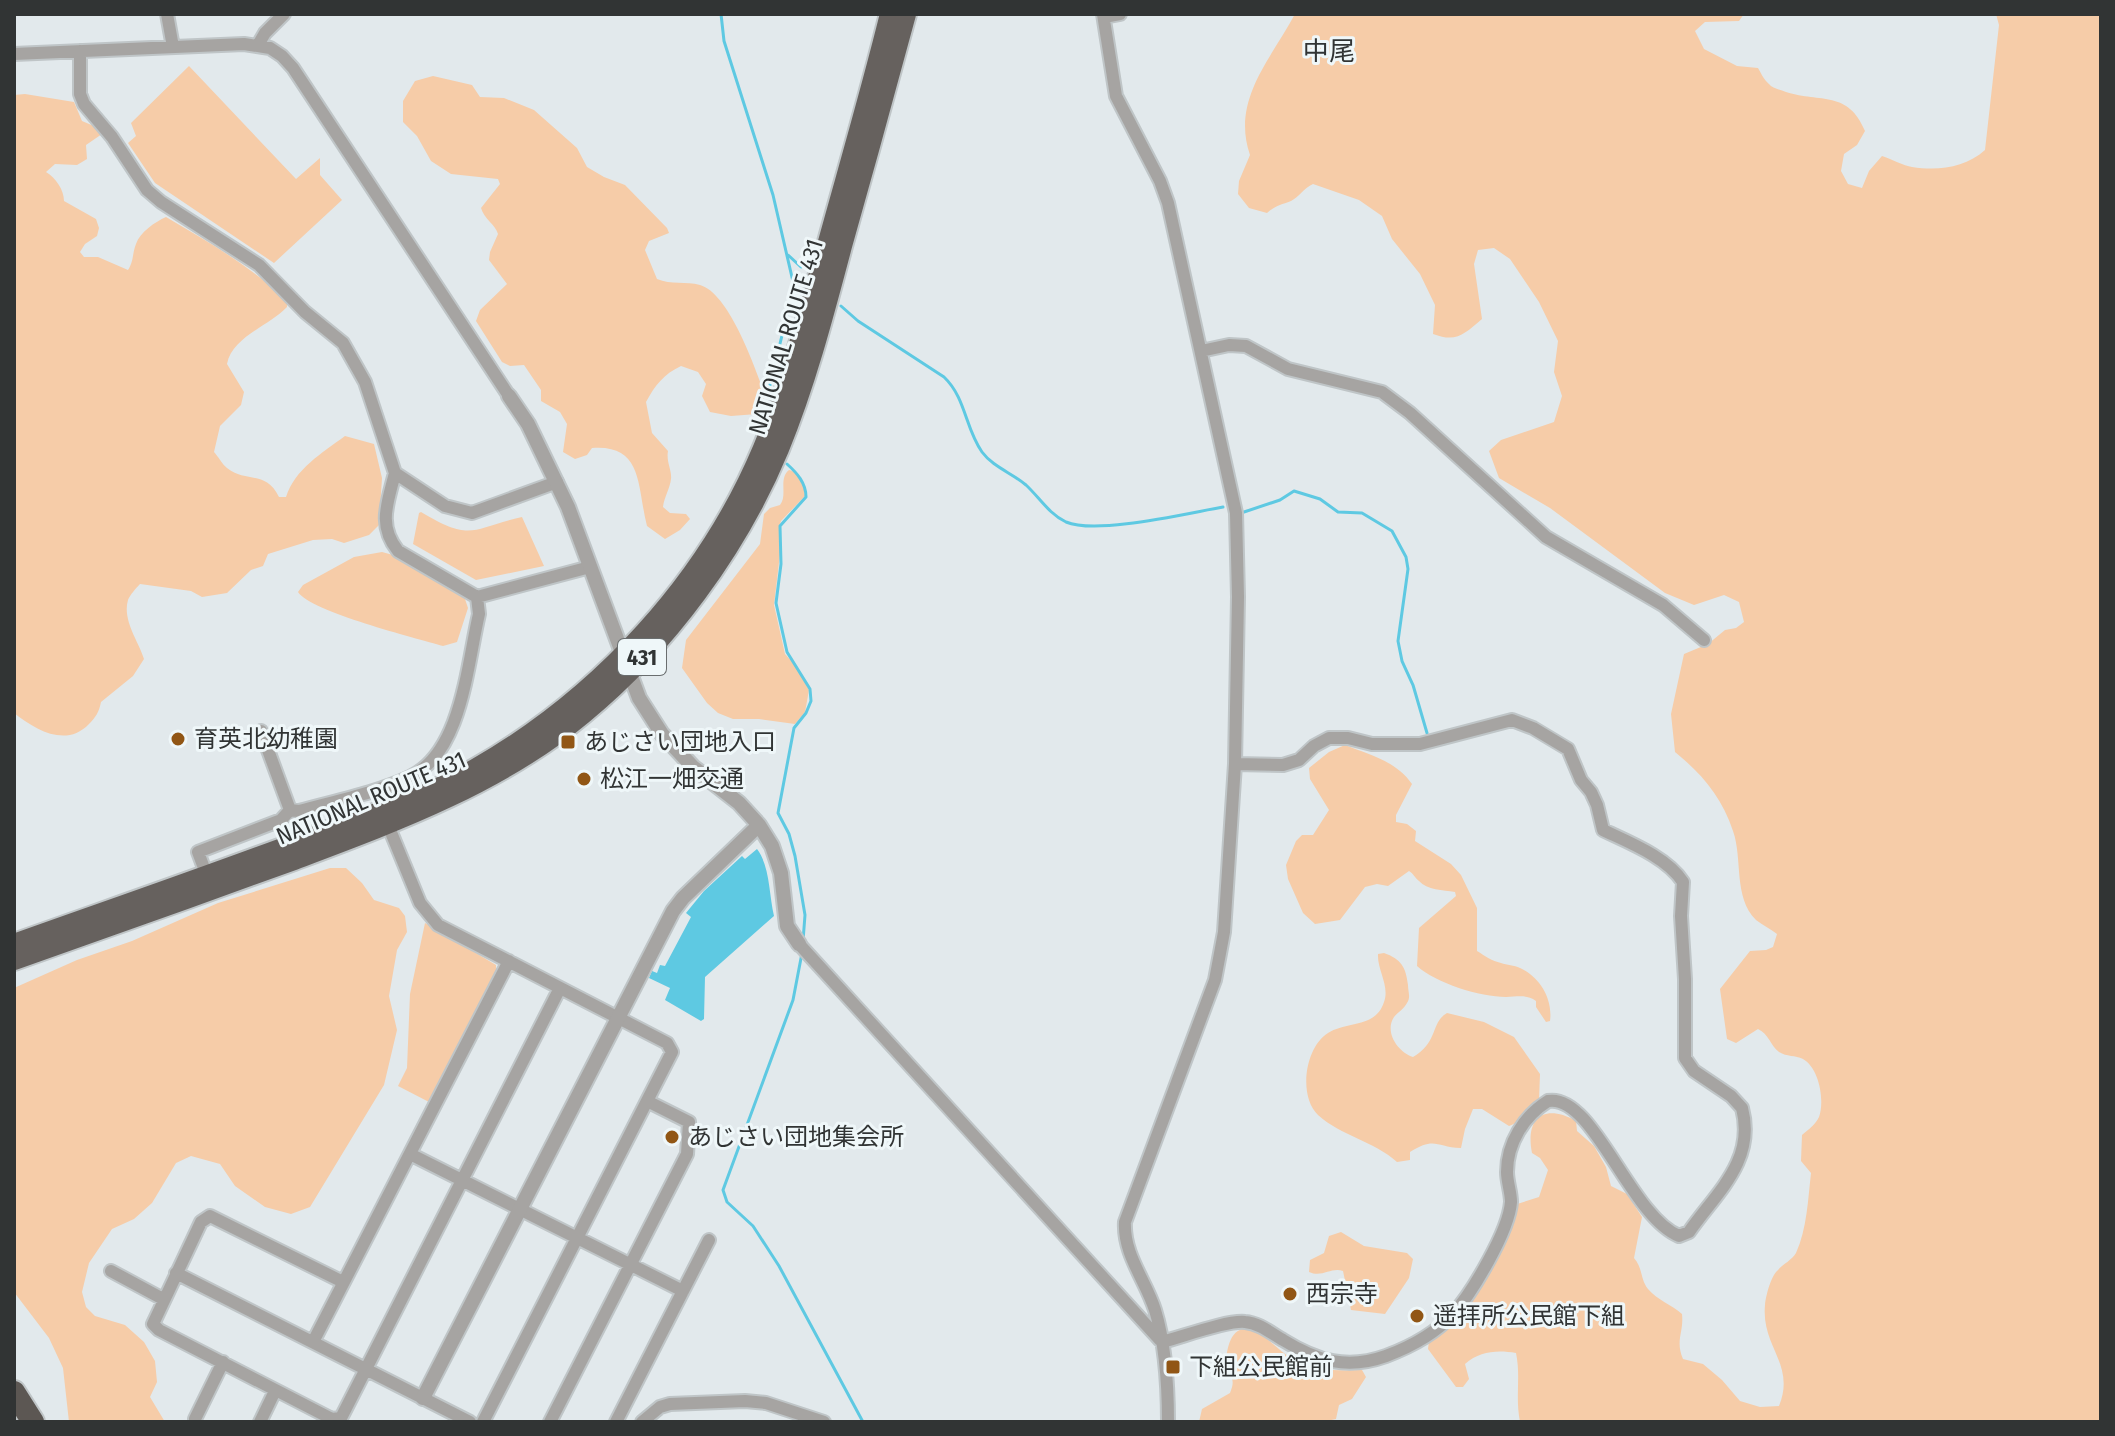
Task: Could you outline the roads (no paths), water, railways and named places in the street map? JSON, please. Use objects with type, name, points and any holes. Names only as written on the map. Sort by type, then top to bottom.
[{"type":"highway","name":"NATIONAL ROUTE 431","points":[[14,944],[383,810],[476,769],[627,663],[703,557],[748,482],[763,447],[805,325],[890,14]]},
{"type":"highway","name":"NATIONAL ROUTE 431","points":[[14,960],[388,825],[439,803],[540,745],[581,716],[716,568],[739,530],[777,452],[819,330],[906,14]]},
{"type":"highway","points":[[14,1392],[33,1422]]},
{"type":"street","points":[[167,14],[173,47]]},
{"type":"street","points":[[258,45],[284,14]]},
{"type":"street","points":[[1120,14],[1103,16],[1116,96],[1160,181],[1168,203],[1236,513],[1235,764],[1224,932],[1215,980],[1125,1222],[1127,1244],[1153,1304],[1162,1342],[1168,1422]]},
{"type":"street","points":[[14,54],[258,45],[277,52],[293,68],[528,424],[557,482],[639,698],[662,734],[693,767],[739,803],[759,825],[772,846],[781,873],[787,926],[803,949],[1147,1322],[1162,1342]]},
{"type":"street","points":[[80,51],[81,100],[112,137],[147,190],[259,265],[351,353],[365,382],[395,473],[387,502],[385,530],[398,551],[477,597],[590,567]]},
{"type":"street","points":[[1201,351],[1229,345],[1246,346],[1288,369],[1382,392],[1420,422],[1546,537],[1663,605],[1704,640]]},
{"type":"street","points":[[395,473],[445,506],[472,513],[557,482]]},
{"type":"street","points":[[290,810],[299,811],[397,782],[421,771],[437,756],[453,727],[479,614],[477,597]]},
{"type":"street","points":[[1162,1342],[1243,1322],[1259,1326],[1292,1346],[1332,1363],[1349,1365],[1385,1357],[1421,1340],[1453,1314],[1505,1229],[1511,1202],[1507,1171],[1510,1150],[1516,1134],[1527,1119],[1548,1101],[1563,1101],[1583,1117],[1646,1209],[1665,1228],[1679,1236],[1689,1232],[1731,1178],[1740,1161],[1743,1142],[1742,1108],[1731,1096],[1694,1071],[1685,1058],[1683,882],[1675,871],[1637,845],[1603,830],[1591,792],[1581,780],[1572,755],[1561,743],[1512,720],[1420,744],[1372,744],[1348,738],[1329,738],[1314,746],[1299,760],[1283,765],[1235,764]]},
{"type":"street","points":[[261,731],[290,810]]},
{"type":"street","points":[[207,876],[198,852],[281,820],[290,810]]},
{"type":"street","points":[[388,825],[420,903],[438,925],[618,1016],[667,1043],[672,1052],[483,1422]]},
{"type":"street","points":[[423,1398],[673,911],[759,825]]},
{"type":"street","points":[[313,1342],[509,961]]},
{"type":"street","points":[[343,1282],[210,1216],[201,1222],[153,1321],[156,1327],[275,1391],[332,1419],[341,1418],[460,1179],[560,988]]},
{"type":"street","points":[[550,1422],[687,1154],[689,1122],[647,1101]]},
{"type":"street","points":[[410,1154],[683,1291]]},
{"type":"street","points":[[616,1422],[709,1240]]},
{"type":"street","points":[[111,1271],[163,1299]]},
{"type":"street","points":[[176,1273],[470,1422]]},
{"type":"street","points":[[195,1419],[223,1362]]},
{"type":"street","points":[[260,1422],[275,1391]]},
{"type":"street","points":[[642,1422],[660,1407],[670,1404],[745,1401],[766,1403],[824,1422]]},
{"type":"water","points":[[757,849],[767,872],[774,916],[705,977],[704,1019],[701,1021],[665,1000],[670,988],[649,978],[652,971],[657,973],[660,965],[665,966],[691,917],[686,913],[704,891],[742,856],[745,859]]},
{"type":"waterway","points":[[721,14],[724,41],[773,195],[794,286],[769,389]]},
{"type":"waterway","points":[[788,255],[801,267]]},
{"type":"waterway","points":[[841,306],[858,321],[944,377],[957,394],[982,452],[1026,485],[1060,519],[1080,525],[1120,525],[1223,507]]},
{"type":"waterway","points":[[787,464],[800,479],[806,497],[780,526],[781,564],[776,603],[787,652],[810,689],[811,701],[794,728],[778,813],[789,834],[795,856],[805,915],[803,941]]},
{"type":"waterway","points":[[1244,512],[1280,500],[1294,491],[1320,499],[1338,512],[1362,513],[1392,531],[1406,557],[1408,569],[1398,641],[1427,733]]},
{"type":"waterway","points":[[802,953],[793,1000],[723,1190],[727,1202],[753,1226],[779,1266],[863,1422]]},
{"type":"place","name":"育英北幼稚園","points":[[178,739]]},
{"type":"place","name":"あじさい団地入口","points":[[568,742]]},
{"type":"place","name":"松江一畑交通","points":[[584,779]]},
{"type":"place","name":"あじさい団地集会所","points":[[672,1137]]},
{"type":"place","name":"西宗寺","points":[[1290,1294]]},
{"type":"place","name":"遥拝所公民館下組","points":[[1417,1316]]},
{"type":"place","name":"下組公民館前","points":[[1173,1367]]},
{"type":"district","name":"中尾","points":[[1329,51]]}]
